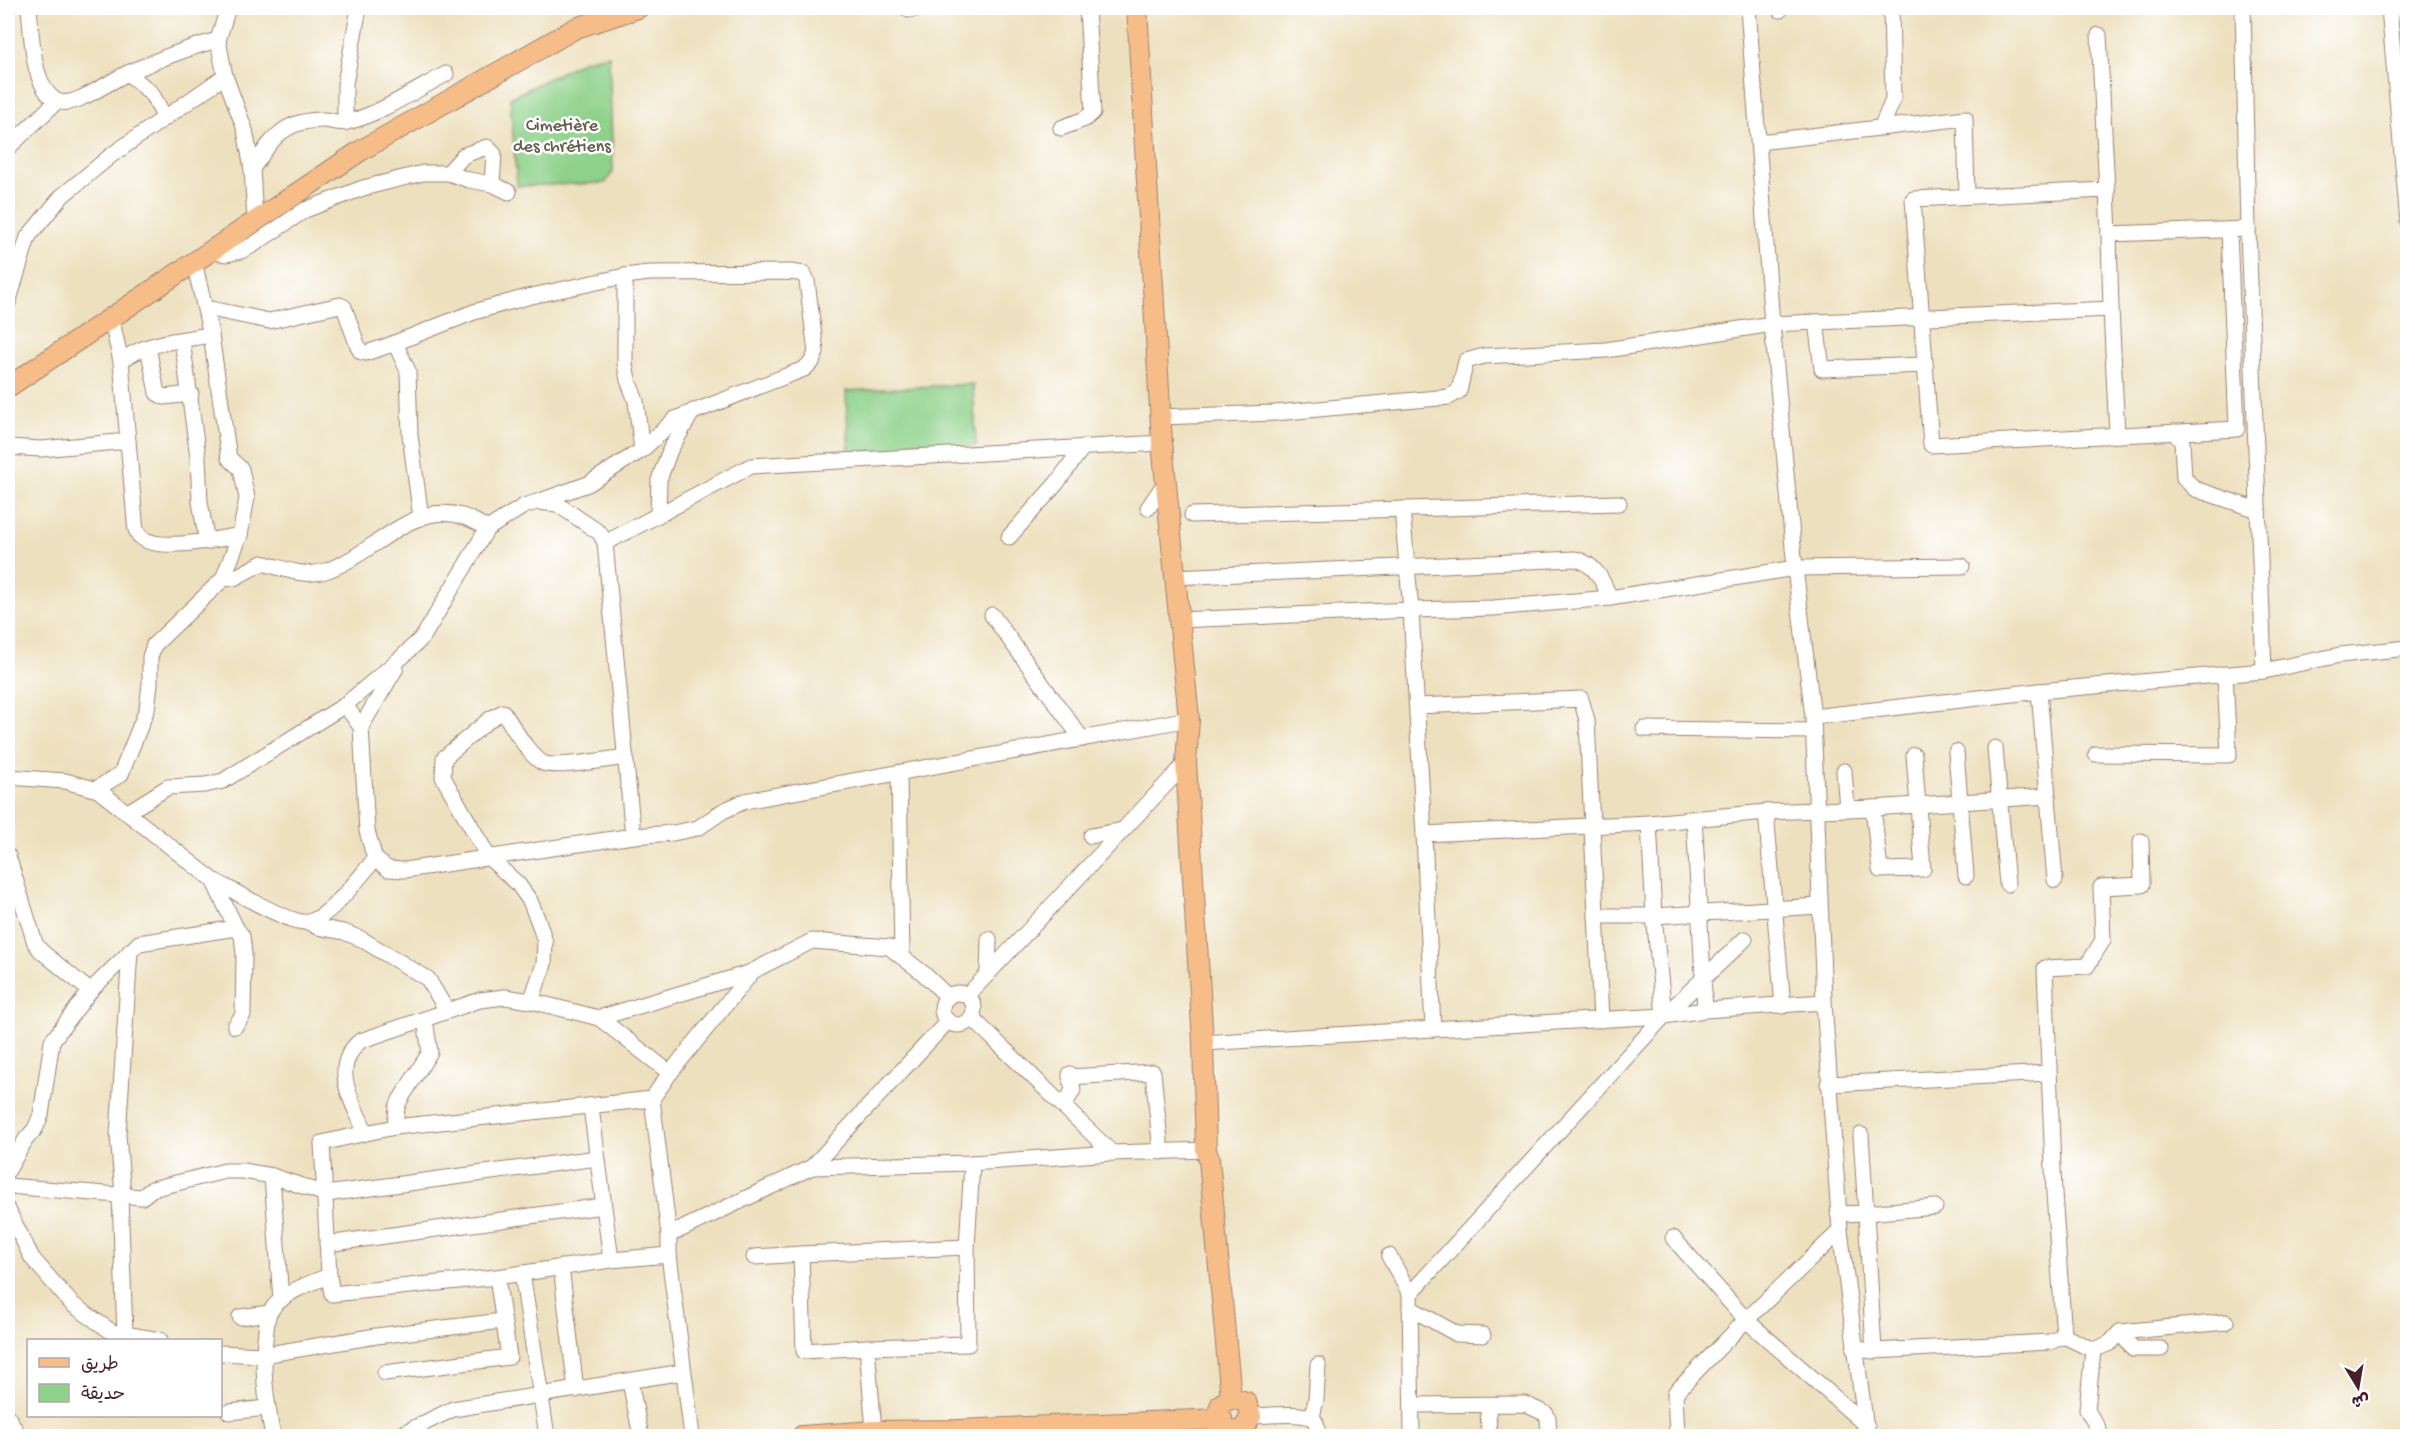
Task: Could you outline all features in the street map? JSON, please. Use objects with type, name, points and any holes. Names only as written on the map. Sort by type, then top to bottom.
[{"type":"main road","points":[[8,387],[360,151],[576,28],[638,8]]},
{"type":"main road","points":[[1137,8],[1160,417],[1189,719],[1186,764],[1203,1043],[1206,1150],[1209,1159],[1231,1398]]},
{"type":"main road","points":[[811,1436],[874,1431],[958,1433],[1243,1429],[1251,1416],[1246,1402],[1231,1398],[1218,1409],[1217,1415],[1229,1429]]},
{"type":"street","points":[[29,8],[35,59],[41,84],[57,101],[66,103],[187,48],[218,40]]},
{"type":"street","points":[[228,8],[218,40],[225,76],[245,130],[252,169],[255,220]]},
{"type":"street","points":[[345,123],[345,84],[359,8]]},
{"type":"street","points":[[1061,128],[1085,119],[1093,112],[1087,8]]},
{"type":"street","points":[[1748,8],[1760,142],[1772,324],[1795,568],[1813,724],[1828,1084],[1838,1214],[1854,1349],[1859,1366],[1867,1431]]},
{"type":"street","points":[[1881,128],[1893,100],[1891,8]]},
{"type":"street","points":[[2243,8],[2248,229],[2264,671]]},
{"type":"street","points":[[2389,8],[2408,222]]},
{"type":"street","points":[[2099,35],[2117,435]]},
{"type":"street","points":[[128,74],[152,94],[165,118]]},
{"type":"street","points":[[252,169],[276,135],[285,128],[308,120],[327,119],[345,123],[376,111],[446,74]]},
{"type":"street","points":[[8,298],[28,237],[62,196],[113,154],[225,76]]},
{"type":"street","points":[[8,148],[57,101]]},
{"type":"street","points":[[1760,142],[1965,118],[1968,196]]},
{"type":"street","points":[[448,173],[464,155],[487,147],[494,154],[492,184]]},
{"type":"street","points":[[96,789],[121,774],[147,709],[150,657],[154,645],[223,579],[240,535],[246,508],[246,489],[241,469],[230,458],[206,308],[202,256],[241,251],[305,210],[363,188],[423,173],[448,173],[492,184],[508,192]]},
{"type":"street","points":[[2107,190],[1913,199],[1931,446],[2237,429],[2229,230]]},
{"type":"street","points":[[2109,234],[2248,229]]},
{"type":"street","points":[[128,812],[168,787],[205,785],[223,781],[345,705],[423,637],[487,529],[524,506],[588,484],[642,450],[675,419],[804,369],[812,362],[816,352],[807,281],[804,274],[791,272],[649,273],[625,276],[527,297],[474,312],[366,353],[361,352],[345,307],[340,305],[269,321],[206,308]]},
{"type":"street","points":[[625,276],[625,364],[636,401],[642,450]]},
{"type":"street","points":[[1160,417],[1275,413],[1449,397],[1459,391],[1466,361],[1484,356],[1606,350],[1772,324],[2110,309]]},
{"type":"street","points":[[111,318],[121,361],[138,534],[142,539],[155,543],[185,544],[240,535]]},
{"type":"street","points":[[1816,322],[1822,369],[1926,365]]},
{"type":"street","points":[[121,361],[137,350],[211,335]]},
{"type":"street","points":[[182,340],[191,394],[200,502],[207,542]]},
{"type":"street","points":[[395,343],[408,371],[410,435],[421,518]]},
{"type":"street","points":[[148,347],[157,393],[164,397],[191,394]]},
{"type":"street","points":[[658,515],[659,480],[670,450],[693,411]]},
{"type":"street","points":[[2174,432],[2182,442],[2184,478],[2195,489],[2258,510]]},
{"type":"street","points":[[8,447],[41,449],[128,441]]},
{"type":"street","points":[[607,538],[658,515],[751,466],[1162,443]]},
{"type":"street","points":[[1009,537],[1056,484],[1083,447]]},
{"type":"street","points":[[1148,508],[1165,483]]},
{"type":"street","points":[[537,502],[557,504],[607,538]]},
{"type":"street","points":[[1192,515],[1619,503]]},
{"type":"street","points":[[1402,509],[1417,706],[1433,1029]]},
{"type":"street","points":[[223,579],[234,578],[262,563],[294,573],[325,571],[398,528],[421,518],[453,513],[472,518],[487,529]]},
{"type":"street","points":[[607,538],[633,836]]},
{"type":"street","points":[[1174,577],[1575,559],[1585,561],[1596,572],[1604,582],[1610,598]]},
{"type":"street","points":[[1178,620],[1493,608],[1610,598],[1795,568],[1962,566]]},
{"type":"street","points":[[992,615],[1082,739]]},
{"type":"street","points":[[1644,729],[1813,724],[2039,691],[2264,671],[2340,655],[2408,648]]},
{"type":"street","points":[[361,727],[402,657]]},
{"type":"street","points":[[2096,754],[2229,755],[2226,674]]},
{"type":"street","points":[[2039,691],[2055,880]]},
{"type":"street","points":[[1417,706],[1581,699],[1587,720],[1600,1020]]},
{"type":"street","points":[[345,705],[361,727],[367,831],[375,859],[388,869],[405,870],[633,836],[673,833],[698,828],[723,811],[745,801],[1189,719]]},
{"type":"street","points":[[531,1001],[544,964],[545,942],[530,902],[518,884],[489,858],[443,777],[444,758],[490,719],[503,712],[533,755],[544,764],[556,765],[626,758]]},
{"type":"street","points":[[1995,748],[2007,885]]},
{"type":"street","points":[[1956,752],[1966,876]]},
{"type":"street","points":[[1873,808],[1880,870],[1923,869],[1914,755]]},
{"type":"street","points":[[967,996],[1186,764]]},
{"type":"street","points":[[1844,771],[1847,809]]},
{"type":"street","points":[[899,773],[902,957]]},
{"type":"street","points":[[8,777],[65,781],[96,789],[213,880],[291,921],[310,921],[329,909],[375,859]]},
{"type":"street","points":[[1424,834],[1649,823],[1766,812],[1919,806],[2048,796]]},
{"type":"street","points":[[1766,812],[1783,1006]]},
{"type":"street","points":[[1694,819],[1706,1010]]},
{"type":"street","points":[[1649,823],[1654,916],[1664,1016]]},
{"type":"street","points":[[1091,837],[1123,830]]},
{"type":"street","points":[[2064,1336],[2045,968],[2087,966],[2103,940],[2101,887],[2142,885],[2141,841]]},
{"type":"street","points":[[8,856],[35,943],[41,951],[90,991]]},
{"type":"street","points":[[213,880],[242,936],[243,1015],[235,1026]]},
{"type":"street","points":[[1596,916],[1699,914],[1819,906]]},
{"type":"street","points":[[310,921],[317,927],[344,932],[362,939],[428,979],[447,1011]]},
{"type":"street","points":[[8,1170],[26,1139],[35,1129],[41,1115],[52,1041],[90,991],[135,945],[236,928]]},
{"type":"street","points":[[988,974],[990,939]]},
{"type":"street","points":[[1410,1301],[1664,1016],[1745,939]]},
{"type":"street","points":[[599,1018],[753,971],[812,941],[889,946],[923,973],[948,997]]},
{"type":"street","points":[[130,951],[118,1135],[130,1337]]},
{"type":"street","points":[[692,1437],[652,1099],[670,1073],[753,971]]},
{"type":"street","points":[[957,993],[967,996],[973,1004],[972,1018],[958,1025],[948,1021],[942,1012],[942,1007],[948,997],[957,993]]},
{"type":"street","points":[[366,1133],[346,1086],[344,1068],[350,1049],[360,1041],[492,998],[531,1001],[599,1018],[670,1073]]},
{"type":"street","points":[[1203,1043],[1664,1016],[1706,1010],[1824,1002]]},
{"type":"street","points":[[972,1018],[1112,1153]]},
{"type":"street","points":[[395,1127],[400,1100],[430,1052],[425,1020]]},
{"type":"street","points":[[669,1235],[812,1167],[948,1021]]},
{"type":"street","points":[[1064,1106],[1073,1090],[1070,1075],[1153,1072],[1161,1152]]},
{"type":"street","points":[[1828,1084],[2049,1073]]},
{"type":"street","points":[[1855,1083],[1856,1099]]},
{"type":"street","points":[[652,1099],[395,1127],[322,1143],[329,1276],[332,1294],[497,1277],[611,1260],[669,1255]]},
{"type":"street","points":[[591,1107],[611,1260]]},
{"type":"street","points":[[1861,1135],[1874,1351]]},
{"type":"street","points":[[812,1167],[972,1163],[1112,1153],[1206,1150]]},
{"type":"street","points":[[8,1186],[142,1197],[152,1189],[225,1171],[243,1171],[272,1176],[326,1194],[597,1158]]},
{"type":"street","points":[[801,1254],[804,1351],[968,1344],[967,1247],[972,1163]]},
{"type":"street","points":[[272,1176],[280,1300]]},
{"type":"street","points":[[327,1244],[603,1206]]},
{"type":"street","points":[[1838,1214],[1935,1207]]},
{"type":"street","points":[[8,1210],[32,1258],[72,1304],[112,1332],[145,1339]]},
{"type":"street","points":[[1677,1437],[1675,1393],[1746,1320],[1840,1231]]},
{"type":"street","points":[[1673,1238],[1746,1320],[1867,1431]]},
{"type":"street","points":[[754,1257],[967,1247]]},
{"type":"street","points":[[1389,1256],[1410,1301],[1412,1437]]},
{"type":"street","points":[[561,1267],[576,1390]]},
{"type":"street","points":[[522,1273],[547,1437]]},
{"type":"street","points":[[273,1437],[267,1408],[262,1355],[269,1313],[280,1300],[306,1284],[329,1276]]},
{"type":"street","points":[[385,1373],[509,1357],[497,1277]]},
{"type":"street","points":[[1410,1301],[1457,1334],[1483,1335]]},
{"type":"street","points":[[240,1317],[269,1313]]},
{"type":"street","points":[[222,1353],[262,1355],[376,1336],[503,1321]]},
{"type":"street","points":[[1854,1349],[1874,1351],[2050,1342],[2064,1336],[2093,1350],[2110,1343],[2120,1332],[2226,1322]]},
{"type":"street","points":[[2120,1332],[2133,1349],[2161,1349]]},
{"type":"street","points":[[867,1347],[874,1431]]},
{"type":"street","points":[[2093,1350],[2087,1410],[2099,1430],[2099,1437]]},
{"type":"street","points":[[1312,1417],[1318,1387],[1318,1365]]},
{"type":"street","points":[[406,1437],[406,1432],[453,1409],[683,1372]]},
{"type":"street","points":[[630,1382],[641,1437]]},
{"type":"street","points":[[1412,1405],[1525,1404],[1546,1414],[1548,1437]]},
{"type":"street","points":[[1488,1405],[1489,1437]]},
{"type":"street","points":[[229,1412],[267,1408]]},
{"type":"street","points":[[1251,1416],[1303,1415],[1312,1417],[1316,1423],[1318,1437]]},
{"type":"street","points":[[8,1417],[19,1437]]},
{"type":"green space","name":"Cimetière des chrétiens","points":[[609,55],[613,172],[605,183],[517,186],[510,98],[585,60]]},
{"type":"green space","points":[[973,384],[976,446],[849,453],[846,391]]}]
